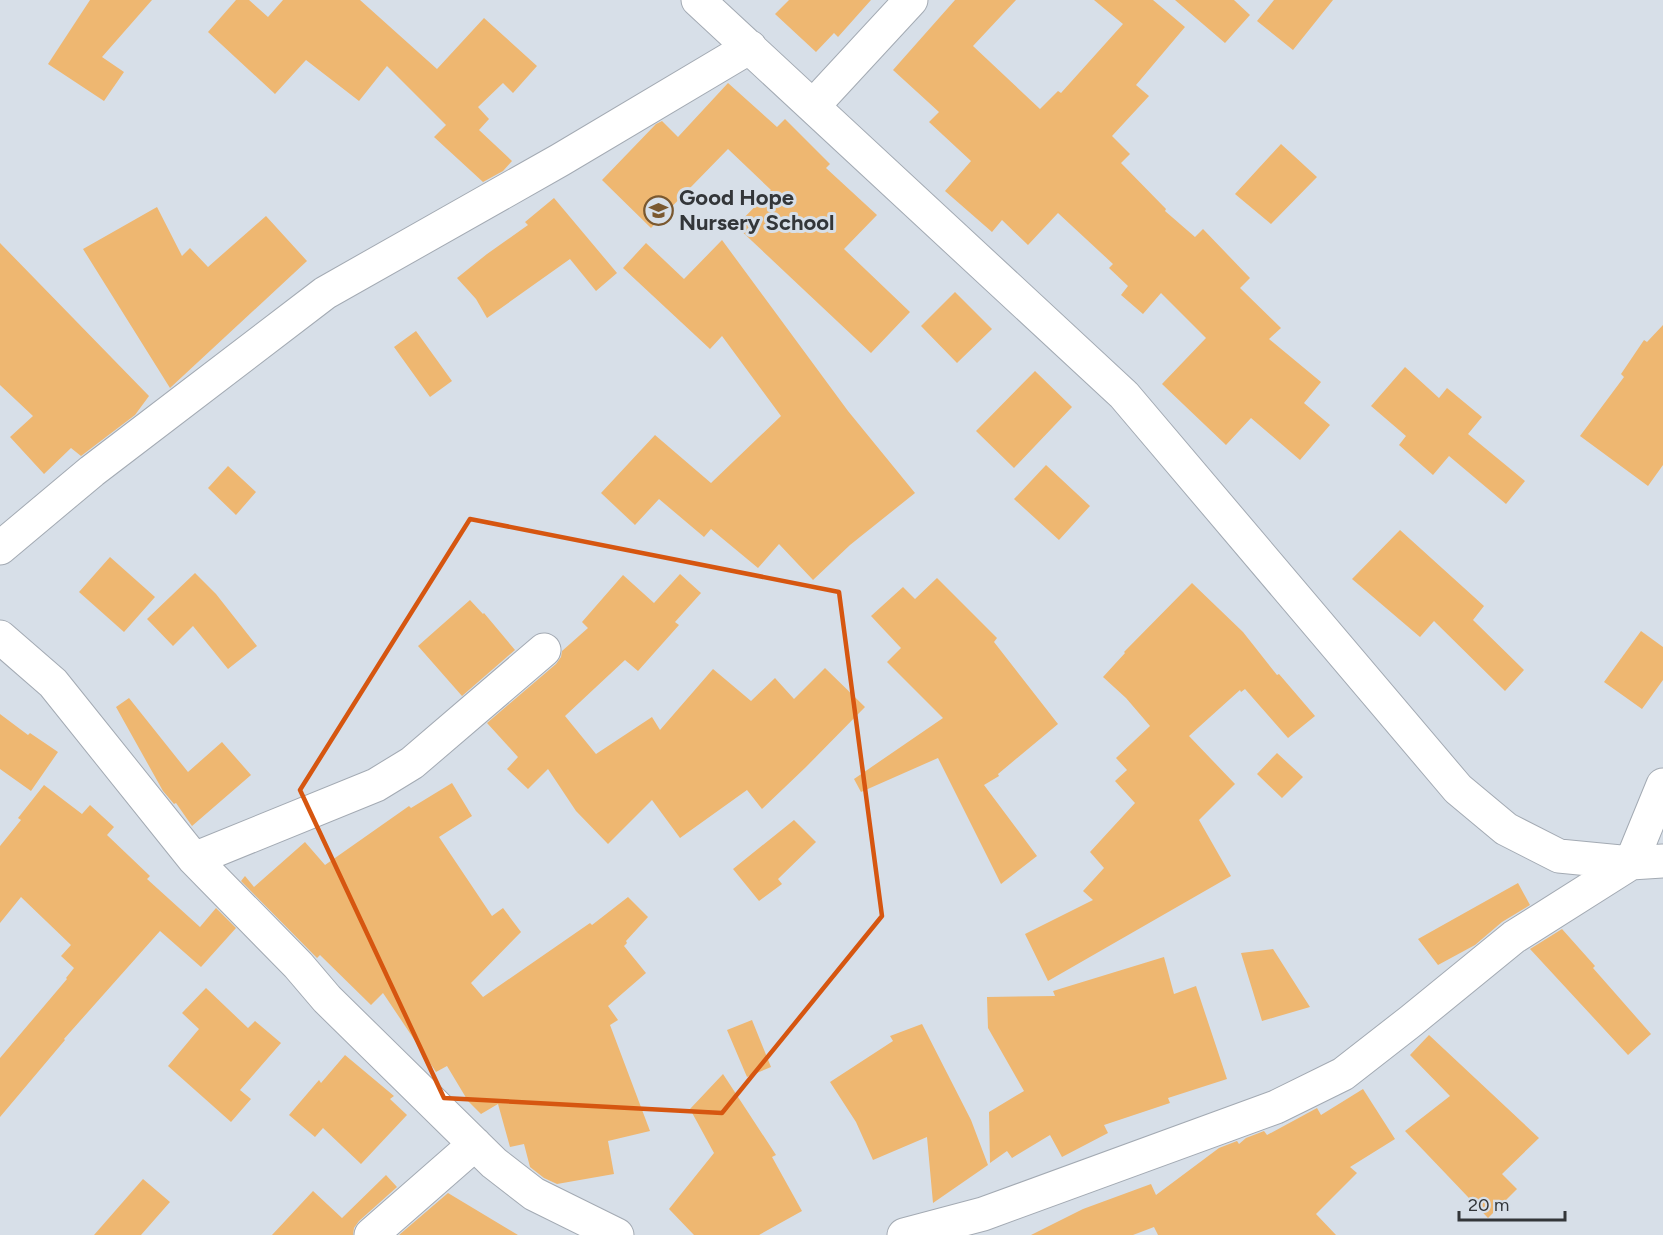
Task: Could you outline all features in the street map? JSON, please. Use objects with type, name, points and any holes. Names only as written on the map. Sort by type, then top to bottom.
[{"type":"street","points":[[698,0],[1124,395],[1458,789],[1506,829],[1559,856],[1631,863],[1663,861]]},
{"type":"street","points":[[813,106],[911,0]]},
{"type":"street","points":[[0,548],[92,471],[325,293],[560,160],[750,47]]},
{"type":"street","points":[[0,637],[53,683],[194,859],[298,965],[327,999],[494,1163],[534,1194],[617,1235]]},
{"type":"street","points":[[194,859],[376,785],[412,763],[544,650]]},
{"type":"street","points":[[903,1235],[982,1214],[1242,1120],[1275,1107],[1343,1074],[1514,937],[1631,863],[1663,785]]},
{"type":"street","points":[[371,1235],[475,1144]]},
{"type":"highlighted area","points":[[470,519],[839,592],[882,916],[722,1113],[444,1098],[300,790]]},
{"type":"building","points":[[90,0],[152,0],[102,57],[124,72],[104,101],[48,64]]},
{"type":"building","points":[[236,0],[249,0],[268,17],[283,0],[360,0],[437,69],[484,18],[537,66],[513,93],[503,83],[478,107],[489,119],[479,130],[512,161],[503,171],[483,182],[434,137],[446,125],[387,66],[359,101],[306,60],[275,94],[208,32]]},
{"type":"building","points":[[789,0],[871,0],[838,37],[834,33],[816,52],[775,14]]},
{"type":"building","points":[[955,0],[1016,0],[973,46],[1040,109],[1058,91],[1061,93],[1123,24],[1094,0],[1153,0],[1185,27],[1136,85],[1149,96],[1112,136],[1130,154],[1121,163],[1166,209],[1165,211],[1195,237],[1203,229],[1250,278],[1240,288],[1281,328],[1269,339],[1321,382],[1304,403],[1330,425],[1300,460],[1251,418],[1226,445],[1162,384],[1206,338],[1161,293],[1143,314],[1121,295],[1128,286],[1109,268],[1113,264],[1058,213],[1028,245],[1002,220],[992,232],[945,191],[971,161],[929,122],[939,112],[893,70]]},
{"type":"building","points":[[1175,0],[1234,0],[1250,15],[1225,43]]},
{"type":"building","points":[[1274,0],[1333,0],[1293,50],[1257,21]]},
{"type":"building","points":[[728,83],[777,127],[785,119],[830,164],[826,168],[877,215],[844,249],[910,312],[871,353],[736,226],[771,190],[728,149],[651,228],[602,180],[656,124],[662,121],[678,137]]},
{"type":"building","points":[[1281,144],[1317,177],[1271,224],[1235,194]]},
{"type":"building","points":[[554,198],[617,273],[596,291],[570,259],[487,318],[476,299],[457,278],[528,225],[525,222]]},
{"type":"building","points":[[157,207],[182,256],[190,248],[208,267],[266,216],[307,261],[170,388],[83,249]]},
{"type":"building","points":[[722,240],[848,411],[915,493],[850,545],[813,580],[779,544],[758,568],[711,529],[704,537],[659,499],[635,525],[601,493],[655,435],[711,483],[781,416],[722,336],[710,349],[623,268],[646,243],[684,279]]},
{"type":"building","points":[[0,243],[149,396],[135,415],[81,456],[71,448],[44,474],[10,437],[33,416],[0,385]]},
{"type":"building","points":[[955,292],[992,329],[957,363],[921,326]]},
{"type":"building","points":[[1663,325],[1663,465],[1648,486],[1580,436],[1624,377],[1621,374],[1644,340],[1647,342]]},
{"type":"building","points":[[416,331],[452,381],[430,397],[394,347]]},
{"type":"building","points":[[1405,367],[1439,398],[1447,388],[1482,417],[1468,434],[1525,481],[1506,504],[1449,456],[1433,475],[1399,445],[1406,436],[1371,406]]},
{"type":"building","points":[[1035,371],[1072,407],[1014,468],[976,431]]},
{"type":"building","points":[[1046,465],[1090,506],[1059,540],[1014,499]]},
{"type":"building","points":[[228,466],[256,492],[236,515],[208,488]]},
{"type":"building","points":[[1400,530],[1484,606],[1473,620],[1524,670],[1505,691],[1434,621],[1420,637],[1352,579]]},
{"type":"building","points":[[110,557],[155,597],[124,632],[79,592]]},
{"type":"building","points":[[195,573],[216,594],[257,646],[228,669],[193,626],[173,646],[147,619]]},
{"type":"building","points":[[680,574],[701,593],[675,622],[679,625],[638,671],[625,660],[565,716],[596,754],[652,717],[660,730],[713,669],[751,701],[775,678],[794,699],[825,668],[865,707],[762,809],[747,790],[680,838],[652,800],[608,844],[576,811],[548,769],[528,789],[507,769],[518,757],[487,723],[556,664],[562,651],[588,628],[582,622],[623,575],[654,603]]},
{"type":"building","points":[[937,578],[997,638],[994,642],[1058,724],[998,774],[999,776],[984,785],[1037,856],[1001,884],[938,758],[861,792],[854,779],[943,718],[887,662],[901,648],[871,616],[903,587],[915,599]]},
{"type":"building","points":[[1192,583],[1243,632],[1277,675],[1279,674],[1315,716],[1288,738],[1245,689],[1241,692],[1240,690],[1189,736],[1235,784],[1199,820],[1231,876],[1048,981],[1025,934],[1093,900],[1083,891],[1104,868],[1090,852],[1135,803],[1115,781],[1127,770],[1116,758],[1150,726],[1126,698],[1103,677],[1124,652]]},
{"type":"building","points":[[470,600],[515,650],[462,696],[418,646]]},
{"type":"building","points":[[1641,631],[1663,647],[1663,680],[1642,709],[1604,682]]},
{"type":"building","points":[[129,698],[188,772],[222,742],[251,775],[192,826],[176,803],[174,804],[163,791],[116,707]]},
{"type":"building","points":[[0,714],[28,735],[30,733],[58,752],[31,791],[0,769]]},
{"type":"building","points":[[1277,753],[1303,777],[1282,798],[1257,774]]},
{"type":"building","points":[[452,783],[472,816],[439,837],[492,916],[503,908],[521,932],[471,983],[483,997],[590,923],[592,925],[628,897],[648,917],[624,946],[646,973],[608,1006],[618,1020],[610,1025],[650,1131],[608,1141],[614,1174],[557,1184],[544,1178],[530,1167],[524,1144],[510,1147],[498,1104],[481,1114],[468,1101],[447,1066],[436,1072],[383,993],[371,1005],[320,955],[317,958],[241,881],[245,876],[254,887],[305,842],[325,865],[409,806],[411,808]]},
{"type":"building","points":[[44,785],[82,814],[90,805],[114,827],[107,835],[150,876],[147,879],[200,927],[216,908],[236,928],[201,967],[160,931],[64,1039],[0,1117],[0,1058],[74,968],[61,956],[71,945],[21,897],[0,923],[0,846],[21,820],[18,818]]},
{"type":"building","points":[[794,820],[816,842],[778,879],[782,884],[759,901],[733,869]]},
{"type":"building","points":[[1518,883],[1530,905],[1502,922],[1475,945],[1438,965],[1418,939]]},
{"type":"building","points":[[1562,929],[1651,1034],[1628,1055],[1530,949]]},
{"type":"building","points":[[1273,949],[1310,1007],[1262,1021],[1241,953]]},
{"type":"building","points":[[1164,957],[1174,994],[1196,986],[1227,1079],[1168,1098],[1170,1103],[1104,1125],[1108,1133],[1062,1157],[1050,1135],[1012,1158],[1007,1151],[990,1163],[989,1112],[1024,1091],[988,1028],[987,997],[1055,996],[1053,991]]},
{"type":"building","points":[[206,988],[248,1028],[255,1021],[281,1043],[240,1090],[251,1099],[231,1122],[168,1066],[199,1029],[182,1013]]},
{"type":"building","points":[[752,1020],[771,1067],[747,1077],[727,1030]]},
{"type":"building","points":[[922,1024],[971,1120],[988,1165],[933,1203],[927,1137],[873,1160],[856,1122],[830,1082],[893,1041],[890,1036]]},
{"type":"building","points":[[1429,1035],[1539,1138],[1502,1174],[1517,1189],[1488,1218],[1405,1131],[1450,1096],[1410,1055]]},
{"type":"building","points":[[345,1055],[394,1096],[390,1099],[407,1115],[361,1164],[323,1128],[315,1137],[289,1115],[319,1080],[321,1083]]},
{"type":"building","points":[[723,1074],[776,1155],[772,1157],[802,1211],[759,1235],[694,1235],[669,1209],[714,1153],[690,1109]]},
{"type":"building","points":[[1363,1089],[1395,1139],[1350,1167],[1357,1173],[1316,1214],[1336,1235],[1158,1235],[1154,1227],[1133,1235],[1031,1235],[1083,1209],[1151,1184],[1156,1195],[1219,1148],[1237,1141],[1239,1144],[1246,1138],[1264,1131],[1267,1135],[1317,1108],[1321,1115]]},
{"type":"building","points":[[386,1175],[397,1187],[359,1221],[354,1228],[353,1235],[272,1235],[313,1191],[342,1218]]},
{"type":"building","points":[[143,1179],[170,1202],[141,1235],[94,1235]]},
{"type":"building","points":[[448,1193],[518,1235],[399,1235]]},
{"type":"place","name":"Good Hope Nursery School","points":[[658,210]]}]
